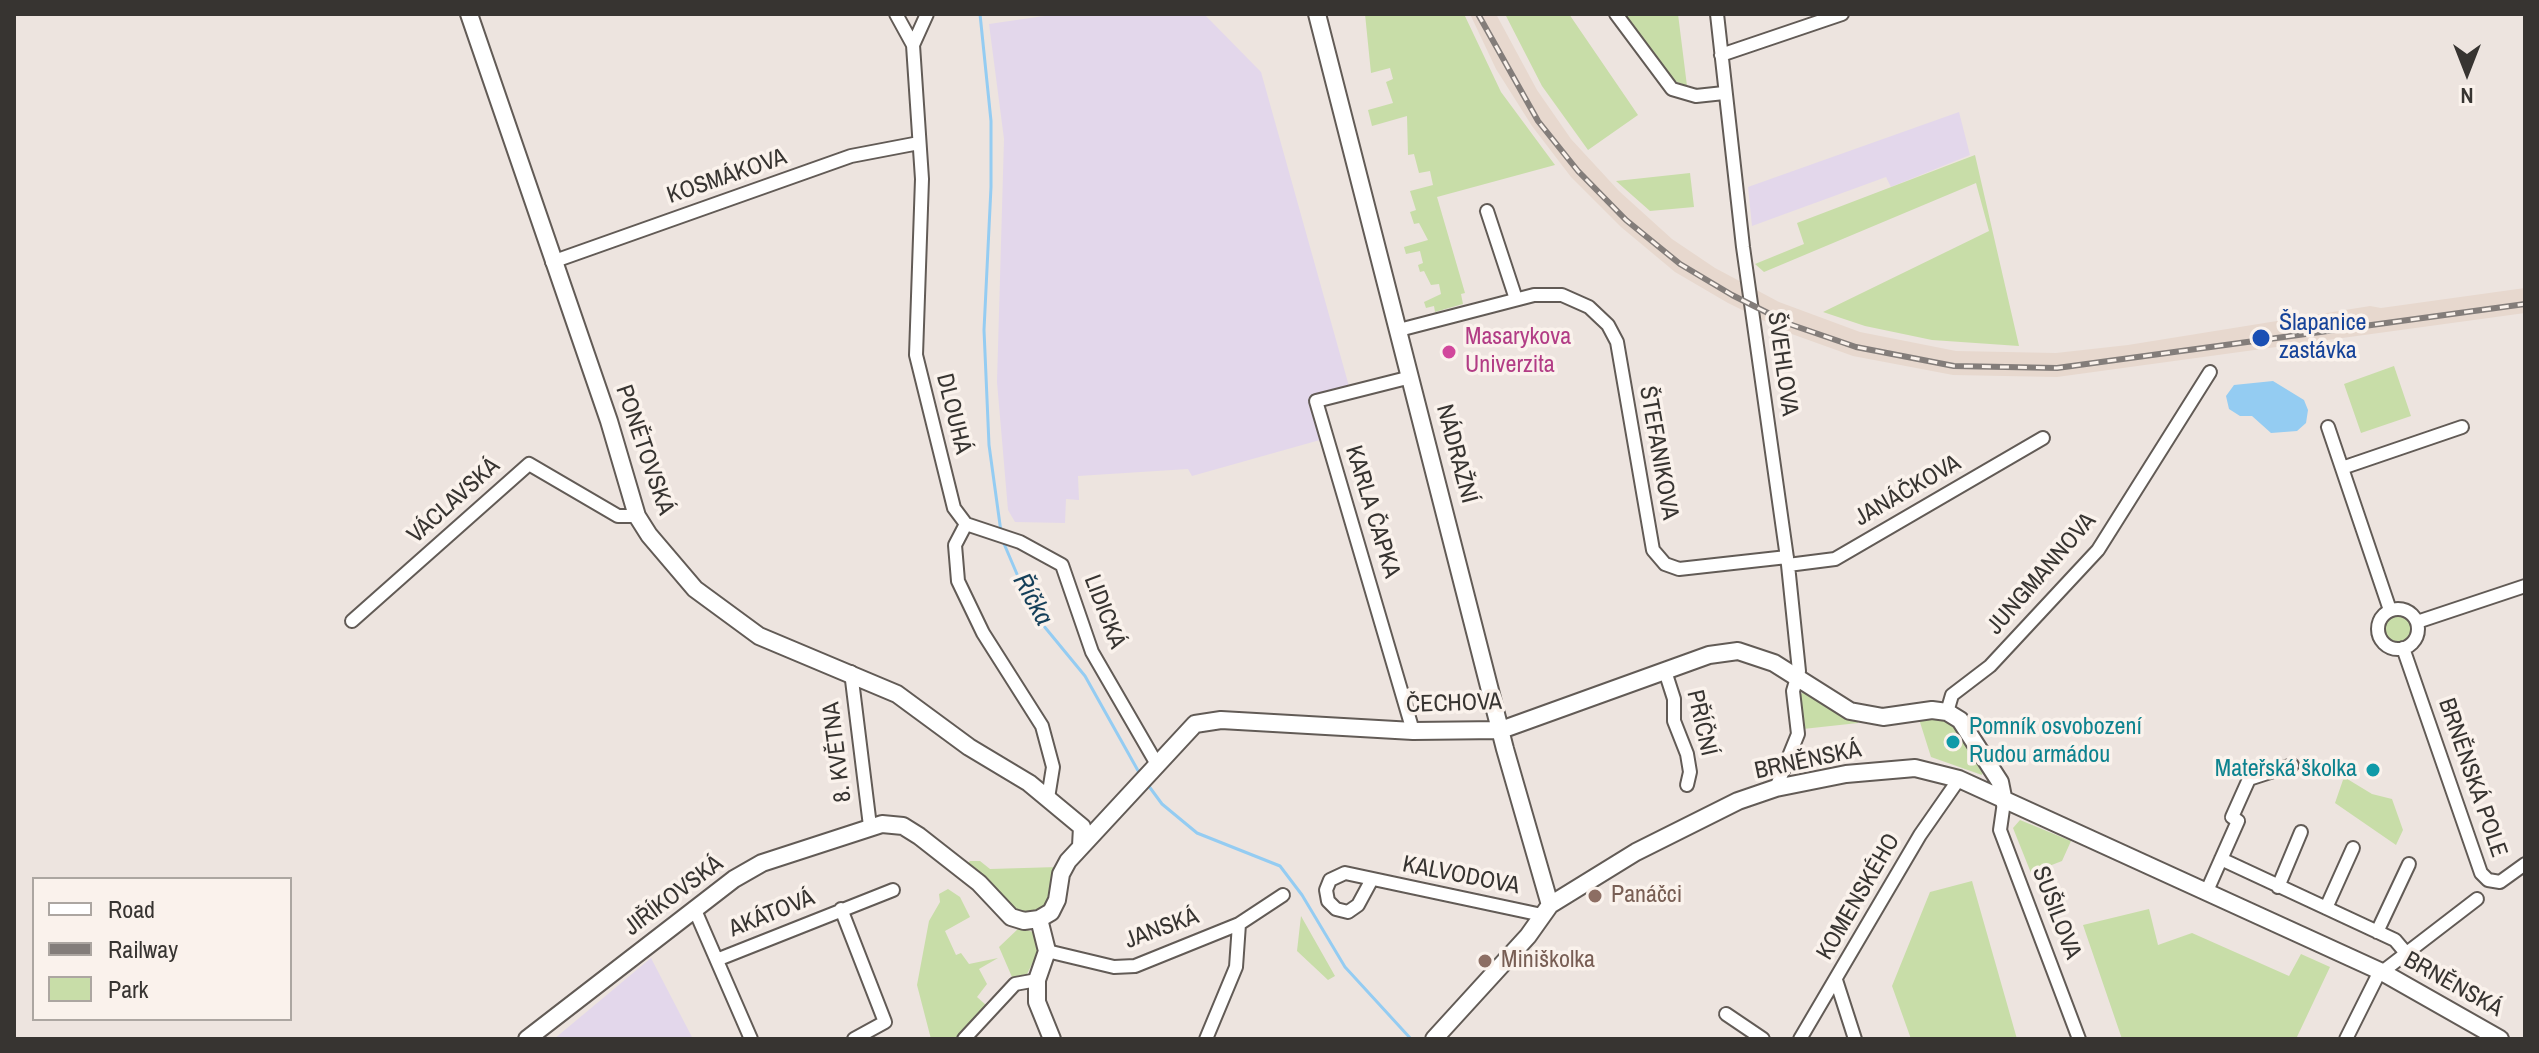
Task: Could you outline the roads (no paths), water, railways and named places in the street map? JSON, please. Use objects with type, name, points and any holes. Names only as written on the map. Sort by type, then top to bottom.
[{"type":"street","name":"PONĚTOVSKÁ","points":[[469,14],[609,421],[637,516],[678,572],[727,615],[759,636],[851,672],[897,694],[969,747],[1055,803]]},
{"type":"street","name":"DLOUHÁ","points":[[896,14],[913,45],[922,179],[916,355],[954,508],[966,524]]},
{"type":"street","points":[[913,45],[927,14]]},
{"type":"street","name":"NÁDRAŽNÍ","points":[[1317,14],[1546,910]]},
{"type":"street","points":[[1616,14],[1672,89],[1696,96],[1724,93]]},
{"type":"street","name":"ŠVEHLOVA","points":[[1717,14],[1724,93],[1788,561],[1798,680]]},
{"type":"street","points":[[1721,55],[1842,14]]},
{"type":"street","name":"KOSMÁKOVA","points":[[552,262],[851,156],[919,143]]},
{"type":"street","points":[[1487,211],[1516,299]]},
{"type":"street","name":"ŠTEFANIKOVA","points":[[1399,330],[1516,299],[1562,295],[1589,307],[1608,325],[1617,342],[1653,550],[1665,564],[1679,569],[1788,561]]},
{"type":"street","name":"JUNGMANNOVA","points":[[1947,712],[1952,695],[1990,666],[2098,550],[2210,372]]},
{"type":"street","name":"KARLA ČAPKA","points":[[1411,377],[1316,401],[1413,731]]},
{"type":"street","name":"BRNĚNSKÁ POLE","points":[[2328,427],[2390,610],[2378,623],[2379,636],[2391,648],[2403,648],[2481,873],[2488,880],[2500,882],[2525,864]]},
{"type":"street","points":[[2342,468],[2462,427]]},
{"type":"street","name":"JANÁČKOVA","points":[[1788,561],[1835,559],[2043,438]]},
{"type":"street","name":"VÁCLAVSKÁ","points":[[352,621],[529,464],[618,516],[637,516]]},
{"type":"street","points":[[966,524],[955,545],[958,581],[977,622],[1042,726],[1053,767],[1055,803],[1082,827],[1081,846]]},
{"type":"street","name":"LIDICKÁ","points":[[966,524],[1020,542],[1062,565],[1092,652],[1155,770]]},
{"type":"street","points":[[2417,622],[2525,586]]},
{"type":"street","points":[[2390,610],[2409,612],[2417,622],[2417,635],[2403,648]]},
{"type":"street","name":"ČECHOVA","points":[[1039,919],[1051,912],[1061,874],[1081,846],[1138,789],[1195,724],[1221,720],[1413,731],[1501,730],[1709,655],[1738,651],[1774,663],[1850,711],[1883,717],[1932,710],[1947,712]]},
{"type":"street","name":"PŘÍČNÍ","points":[[1665,671],[1674,699],[1674,721],[1687,754],[1690,772],[1687,785]]},
{"type":"street","name":"8. KVĚTNA","points":[[851,672],[870,826]]},
{"type":"street","points":[[1776,788],[1798,734],[1793,691],[1798,680]]},
{"type":"street","points":[[1947,712],[1960,720],[2000,782],[2004,802]]},
{"type":"street","points":[[2206,893],[2238,821],[2232,817],[2249,779],[2292,765]]},
{"type":"street","name":"BRNĚNSKÁ","points":[[1434,1039],[1528,936],[1546,910],[1636,852],[1738,801],[1776,788],[1846,774],[1899,769],[1932,771],[1959,779],[2381,972],[2500,1039]]},
{"type":"street","name":"KOMENSKÉHO","points":[[1800,1039],[1920,835],[1959,779]]},
{"type":"street","name":"SUŠILOVA","points":[[2004,802],[2000,830],[2079,1039]]},
{"type":"street","points":[[1055,803],[1089,818],[1101,817],[1118,809]]},
{"type":"street","points":[[870,826],[903,826],[979,883],[1011,917],[1024,921],[1039,919],[1047,951],[1037,980],[1037,1002],[1052,1039]]},
{"type":"street","name":"JIŘÍKOVSKÁ","points":[[527,1039],[694,908],[762,863],[870,826]]},
{"type":"street","points":[[2278,887],[2301,832]]},
{"type":"street","points":[[2326,908],[2353,848]]},
{"type":"street","name":"BRNĚNSKÁ","points":[[2221,859],[2395,940],[2406,953]]},
{"type":"street","points":[[2377,932],[2409,864]]},
{"type":"street","name":"KALVODOVA","points":[[1371,881],[1546,910]]},
{"type":"street","name":"AKÁTOVÁ","points":[[719,959],[893,890]]},
{"type":"street","name":"JANSKÁ","points":[[1047,951],[1114,967],[1135,966],[1239,924],[1283,895]]},
{"type":"street","name":"BRNĚNSKÁ","points":[[2381,972],[2477,899]]},
{"type":"street","name":"AKÁTOVÁ","points":[[694,908],[719,959],[751,1039]]},
{"type":"street","name":"AKÁTOVÁ","points":[[841,909],[885,1022],[854,1039]]},
{"type":"street","points":[[1206,1039],[1236,967],[1239,924]]},
{"type":"street","points":[[2346,1039],[2381,972]]},
{"type":"street","points":[[964,1039],[1015,984],[1037,980]]},
{"type":"street","points":[[1836,980],[1855,1039]]},
{"type":"street","points":[[1726,1014],[1763,1039]]},
{"type":"water","points":[[2273,381],[2304,400],[2308,410],[2306,423],[2297,431],[2271,433],[2252,416],[2240,416],[2229,409],[2226,396],[2234,385]]},
{"type":"waterway","name":"Říčka","points":[[980,14],[991,121],[984,330],[989,445],[1001,532]]},
{"type":"waterway","name":"Říčka","points":[[1002,539],[1034,614],[1085,676],[1141,776]]},
{"type":"waterway","name":"Říčka","points":[[1148,785],[1162,804],[1197,833],[1280,866],[1302,895],[1345,967],[1411,1039]]},
{"type":"railway","points":[[1478,14],[1538,121],[1578,171],[1626,220],[1680,264],[1732,295],[1792,325],[1856,347],[1954,366],[2057,368],[2525,304]]},
{"type":"place","name":"Šlapanice zastávka","points":[[2261,338]]},
{"type":"place","name":"Masarykova Univerzita","points":[[1449,352]]},
{"type":"place","name":"Pomník osvobození Rudou armádou","points":[[1953,742]]},
{"type":"place","name":"Mateřská školka","points":[[2373,770]]},
{"type":"place","name":"Panáčci","points":[[1595,896]]},
{"type":"place","name":"Miniškolka","points":[[1485,961]]}]
